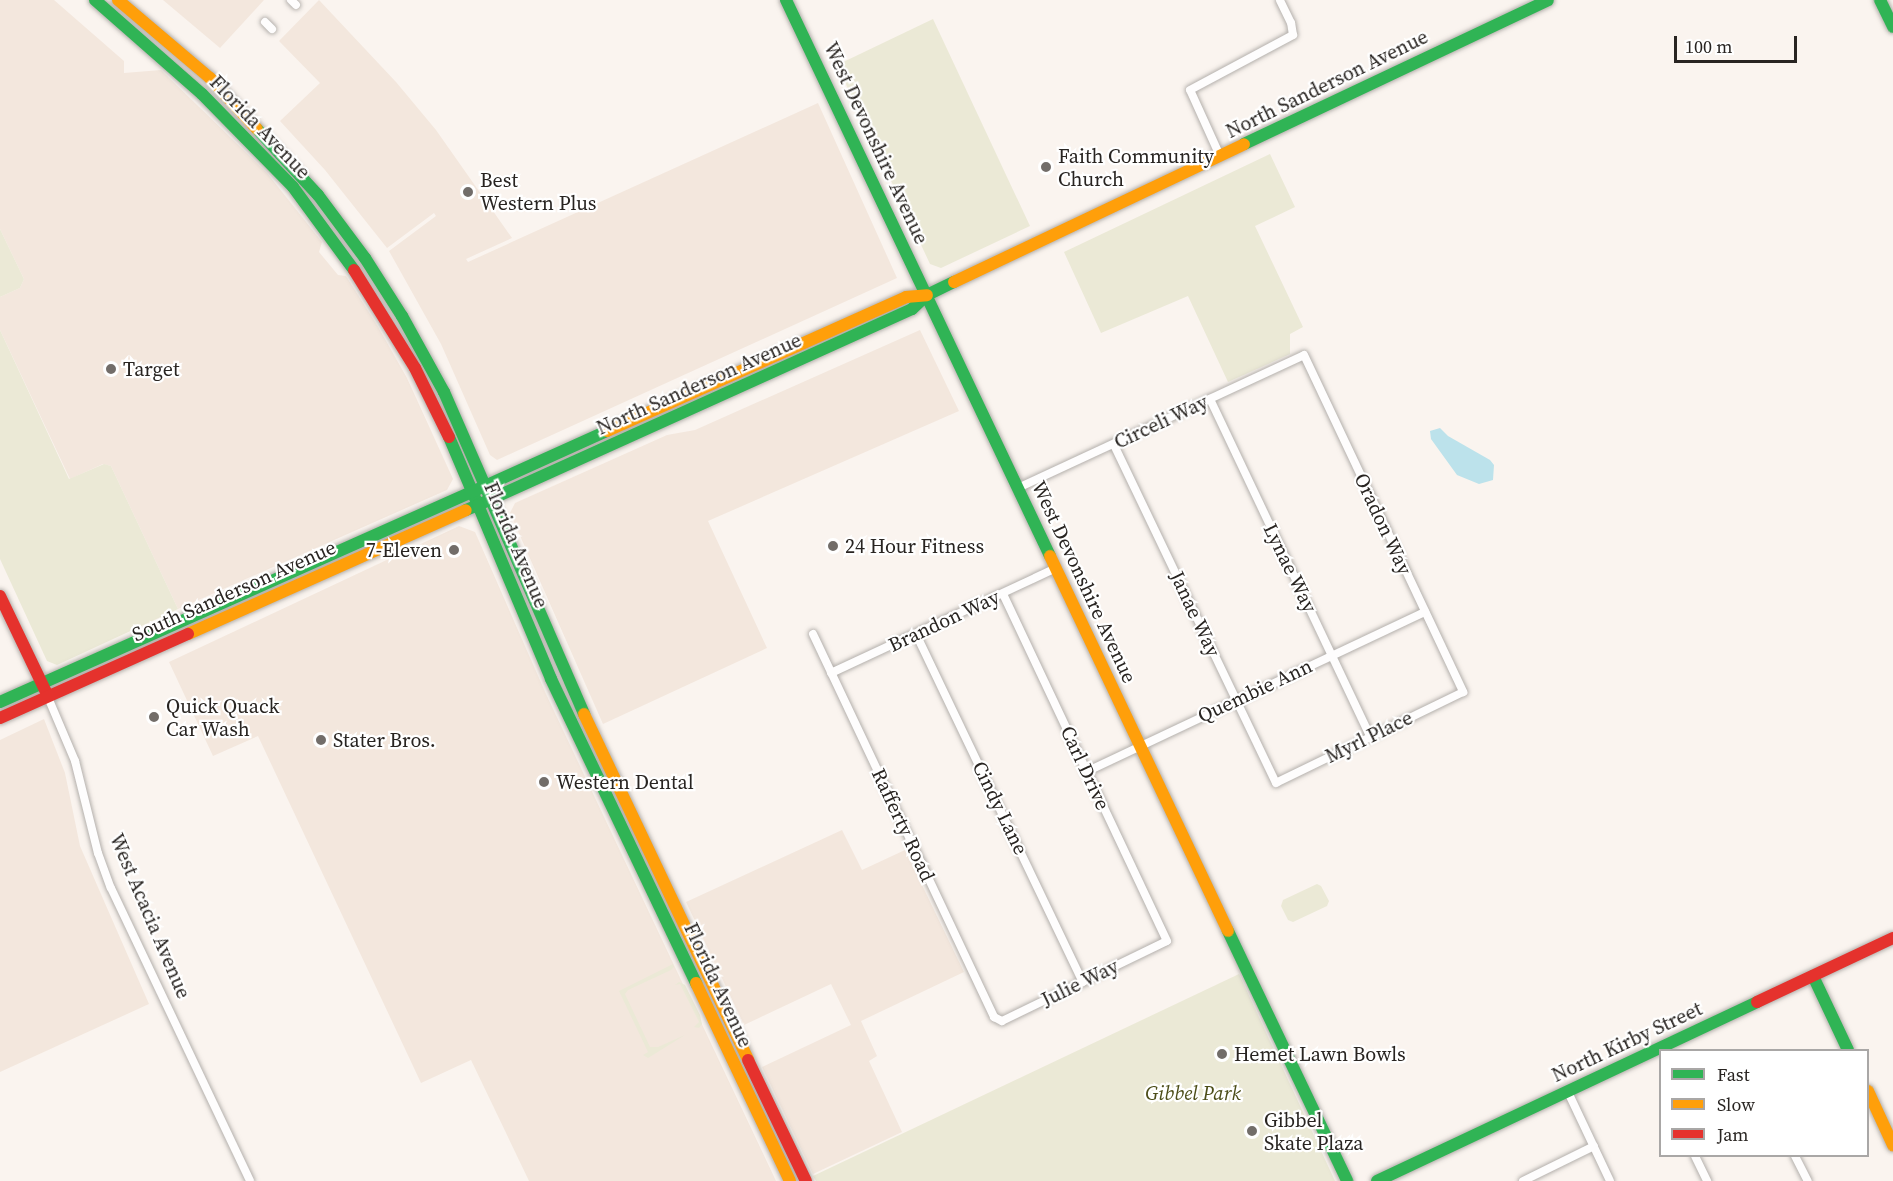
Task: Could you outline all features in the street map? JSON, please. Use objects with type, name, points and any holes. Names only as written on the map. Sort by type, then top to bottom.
[{"type":"main road","name":"Florida Avenue","points":[[95,0],[202,94],[279,172],[327,232],[380,310],[415,368],[479,488]]},
{"type":"main road","name":"Florida Avenue","points":[[118,0],[210,78],[254,123],[318,195],[365,258],[402,316],[444,392],[551,679],[790,1181]]},
{"type":"main road","name":"West Devonshire Avenue","points":[[786,0],[1347,1181]]},
{"type":"main road","name":"North Sanderson Avenue","points":[[484,502],[912,309],[927,295],[1548,0]]},
{"type":"main road","points":[[1880,0],[1893,27]]},
{"type":"main road","points":[[279,172],[301,188],[358,261],[365,258]]},
{"type":"main road","name":"North Sanderson Avenue","points":[[479,488],[906,297],[927,295]]},
{"type":"main road","points":[[611,445],[643,422],[645,413]]},
{"type":"main road","points":[[593,453],[593,444],[633,419]]},
{"type":"main road","name":"South Sanderson Avenue","points":[[0,702],[479,488]]},
{"type":"main road","name":"Florida Avenue","points":[[484,502],[806,1181]]},
{"type":"main road","name":"South Sanderson Avenue","points":[[0,718],[168,641],[484,502]]},
{"type":"main road","points":[[302,582],[303,574],[344,554],[363,540]]},
{"type":"main road","points":[[214,621],[233,606],[286,581],[287,574]]},
{"type":"main road","name":"West Acacia Avenue","points":[[0,596],[47,695]]},
{"type":"main road","points":[[168,641],[171,633],[190,617]]},
{"type":"main road","name":"North Kirby Street","points":[[1377,1181],[1893,938]]},
{"type":"main road","points":[[1813,976],[1848,1049]]},
{"type":"main road","points":[[724,1043],[735,1053],[757,1097],[766,1096]]},
{"type":"main road","points":[[1869,1093],[1893,1145]]},
{"type":"main road","points":[[765,1128],[773,1132],[785,1158],[792,1165],[800,1168]]},
{"type":"street","points":[[1220,156],[1190,90],[1293,35],[1291,23],[1280,0]]},
{"type":"street","points":[[265,22],[272,29]]},
{"type":"street","name":"Circeli Way","points":[[1018,488],[1304,355]]},
{"type":"street","name":"Oradon Way","points":[[1304,355],[1463,692]]},
{"type":"street","name":"Lynae Way","points":[[1210,399],[1370,736]]},
{"type":"street","name":"Janae Way","points":[[1114,445],[1276,783]]},
{"type":"street","name":"Brandon Way","points":[[831,673],[1056,568]]},
{"type":"street","name":"Carl Drive","points":[[1003,594],[1167,941]]},
{"type":"street","name":"Quembie Ann","points":[[1086,772],[1425,612]]},
{"type":"street","name":"Rafferty Road","points":[[813,634],[994,1017]]},
{"type":"street","name":"Cindy Lane","points":[[916,634],[1083,982]]},
{"type":"street","name":"Myrl Place","points":[[1276,783],[1463,692]]},
{"type":"street","name":"West Acacia Avenue","points":[[47,695],[75,761],[98,853],[111,888],[250,1181]]},
{"type":"street","name":"Julie Way","points":[[994,1017],[1002,1020],[1167,941]]},
{"type":"street","points":[[1568,1092],[1610,1181]]},
{"type":"street","points":[[1523,1181],[1594,1146]]},
{"type":"street","points":[[1696,1157],[1707,1181]]},
{"type":"street","points":[[1796,1157],[1808,1181]]},
{"type":"shaded area","points":[[0,0],[54,0],[124,61],[124,73],[161,70],[267,173],[322,242],[319,252],[338,275],[346,276],[377,325],[407,378],[453,479],[447,490],[178,609],[111,466],[103,464],[70,479],[0,330],[0,297],[20,288],[24,279],[0,229]]},
{"type":"shaded area","points":[[163,0],[264,0],[220,48]]},
{"type":"shaded area","points":[[319,0],[396,82],[436,130],[512,238],[466,259],[468,262],[818,103],[897,278],[497,460],[490,455],[441,344],[389,251],[436,216],[434,213],[387,248],[325,170],[280,121],[320,83],[279,41]]},
{"type":"shaded area","points":[[920,330],[959,411],[708,521],[767,648],[603,724],[510,513],[515,503],[667,435],[695,430]]},
{"type":"shaded area","points":[[459,526],[475,532],[546,694],[776,1181],[529,1181],[471,1060],[421,1083],[258,736],[213,756],[169,662]]},
{"type":"shaded area","points":[[44,719],[65,773],[80,846],[149,1004],[0,1072],[0,740]]},
{"type":"shaded area","points":[[842,830],[862,870],[905,850],[964,972],[861,1021],[877,1056],[869,1061],[902,1132],[813,1174],[762,1067],[851,1025],[831,984],[744,1025],[686,902]]},
{"type":"green space","points":[[933,19],[1030,226],[941,268],[930,264],[837,65]]},
{"type":"green space","points":[[1270,154],[1295,207],[1255,226],[1303,327],[1290,334],[1290,354],[1228,382],[1188,296],[1101,333],[1064,252]]},
{"type":"green space","points":[[0,229],[24,279],[20,288],[0,297]]},
{"type":"green space","points":[[0,330],[69,479],[104,464],[111,466],[178,609],[57,665],[47,661],[0,559]]},
{"type":"green space","points":[[1317,884],[1321,886],[1329,901],[1327,906],[1293,922],[1288,920],[1281,906],[1283,900]]},
{"type":"green space","points":[[673,964],[674,967],[671,970],[628,990],[625,994],[650,1047],[658,1047],[685,1035],[648,1058],[643,1055],[648,1052],[619,991]]},
{"type":"green space","name":"Gibbel Park","points":[[1239,974],[1335,1181],[816,1181],[813,1176]]},
{"type":"green space","points":[[679,982],[685,985],[700,1015],[702,1024],[699,1028],[694,1027],[699,1022],[680,984],[675,985]]},
{"type":"water","points":[[1440,428],[1448,436],[1490,460],[1494,465],[1493,480],[1479,484],[1457,475],[1431,439],[1430,431]]},
{"type":"traffic: fast","points":[[95,0],[202,94],[293,187],[354,270]]},
{"type":"traffic: fast","points":[[786,0],[1050,556]]},
{"type":"traffic: fast","points":[[1244,144],[1548,0]]},
{"type":"traffic: fast","points":[[1880,0],[1893,27]]},
{"type":"traffic: fast","points":[[257,129],[318,195],[365,258],[402,316],[444,392],[485,486],[607,431]]},
{"type":"traffic: fast","points":[[449,437],[478,505],[912,309],[927,295],[954,282]]},
{"type":"traffic: fast","points":[[0,702],[485,486],[584,714]]},
{"type":"traffic: fast","points":[[466,510],[478,505],[551,679],[696,983]]},
{"type":"traffic: fast","points":[[1228,931],[1347,1181]]},
{"type":"traffic: fast","points":[[1813,976],[1848,1049]]},
{"type":"traffic: fast","points":[[1377,1181],[1757,1002]]},
{"type":"traffic: slow","points":[[118,0],[210,78],[257,129]]},
{"type":"traffic: slow","points":[[954,282],[1244,144]]},
{"type":"traffic: slow","points":[[607,431],[906,297],[927,295]]},
{"type":"traffic: slow","points":[[188,634],[466,510]]},
{"type":"traffic: slow","points":[[1050,556],[1228,931]]},
{"type":"traffic: slow","points":[[584,714],[748,1060]]},
{"type":"traffic: slow","points":[[696,983],[790,1181]]},
{"type":"traffic: slow","points":[[1869,1093],[1893,1145]]},
{"type":"traffic: jam","points":[[354,270],[415,368],[449,437]]},
{"type":"traffic: jam","points":[[0,596],[46,692]]},
{"type":"traffic: jam","points":[[0,718],[188,634]]},
{"type":"traffic: jam","points":[[1757,1002],[1893,938]]},
{"type":"traffic: jam","points":[[748,1060],[806,1181]]},
{"type":"place","name":"Faith Community Church","points":[[1046,167]]},
{"type":"place","name":"Best Western Plus","points":[[468,192]]},
{"type":"place","name":"Target","points":[[111,369]]},
{"type":"place","name":"24 Hour Fitness","points":[[833,546]]},
{"type":"place","name":"7-Eleven","points":[[454,550]]},
{"type":"place","name":"Quick Quack Car Wash","points":[[154,717]]},
{"type":"place","name":"Stater Bros.","points":[[321,740]]},
{"type":"place","name":"Western Dental","points":[[544,782]]},
{"type":"place","name":"Hemet Lawn Bowls","points":[[1222,1054]]},
{"type":"place","name":"Gibbel Skate Plaza","points":[[1252,1131]]}]
